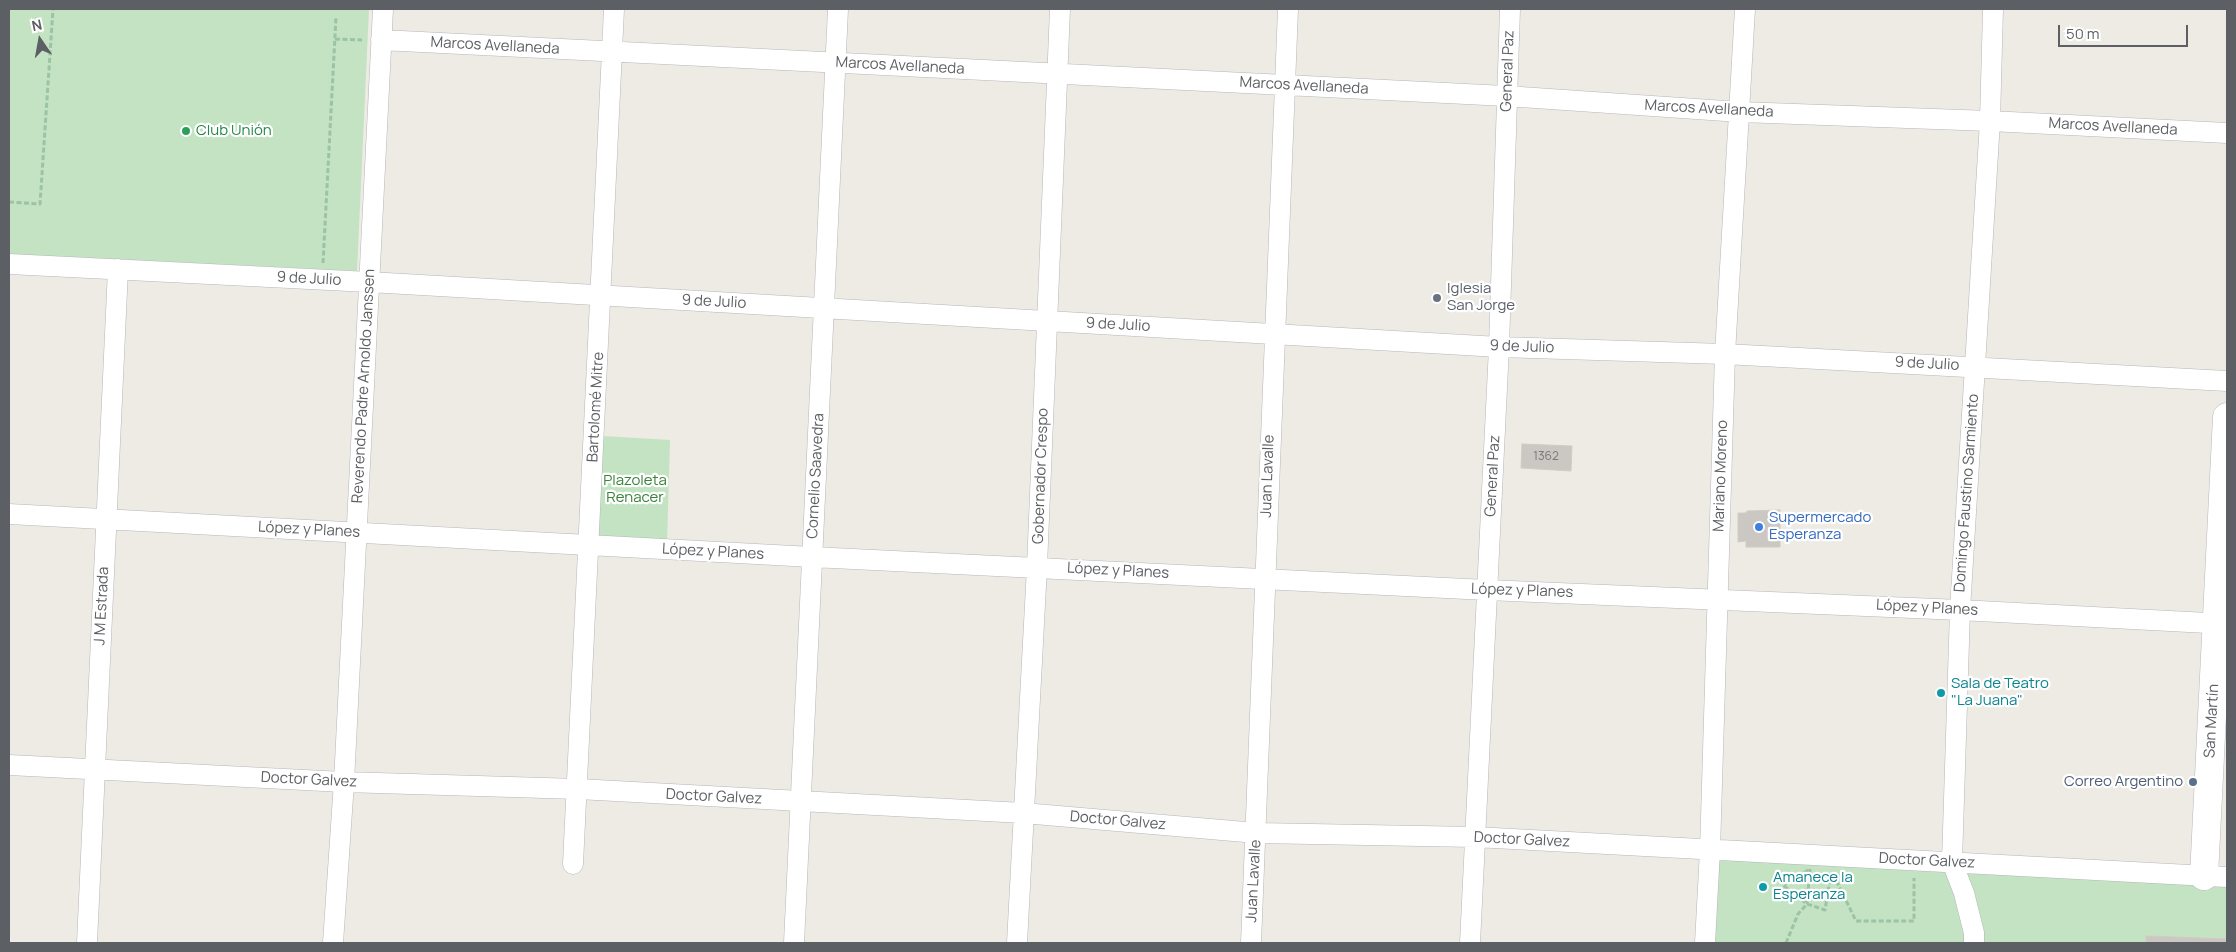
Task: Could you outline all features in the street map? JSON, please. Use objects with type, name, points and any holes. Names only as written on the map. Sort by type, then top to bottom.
[{"type":"main road","name":"San Martín","points":[[2216,876],[2227,417]]},
{"type":"street","name":"Reverendo Padre Arnoldo Janssen","points":[[333,943],[344,782],[369,282],[372,40],[383,9]]},
{"type":"street","name":"Bartolomé Mitre","points":[[573,864],[614,9]]},
{"type":"street","name":"Cornelio Saavedra","points":[[794,943],[838,9]]},
{"type":"street","name":"Gobernador Crespo","points":[[1017,943],[1022,813],[1037,568],[1060,9]]},
{"type":"street","name":"Juan Lavalle","points":[[1251,943],[1257,833],[1264,578],[1288,9]]},
{"type":"street","name":"General Paz","points":[[1470,943],[1500,347],[1510,9]]},
{"type":"street","name":"Mariano Moreno","points":[[1705,943],[1710,850],[1725,354],[1745,9]]},
{"type":"street","name":"Domingo Faustino Sarmiento","points":[[1974,943],[1974,933],[1964,893],[1952,862],[1960,610],[1990,121],[1993,9]]},
{"type":"street","name":"Marcos Avellaneda","points":[[372,40],[1506,96],[1740,112],[1990,121],[2227,133]]},
{"type":"street","name":"9 de Julio","points":[[9,264],[369,282],[1500,347],[1725,354],[2227,381]]},
{"type":"street","name":"J M Estrada","points":[[87,943],[118,269]]},
{"type":"street","name":"López y Planes","points":[[9,514],[589,546],[2222,624]]},
{"type":"street","name":"Doctor Galvez","points":[[9,765],[344,782],[578,789],[1022,813],[1257,833],[1475,837],[2216,876]]},
{"type":"path","points":[[9,202],[40,204],[53,9]]},
{"type":"path","points":[[323,263],[336,17]]},
{"type":"path","points":[[335,39],[372,40]]},
{"type":"path","points":[[1786,943],[1798,914],[1807,904],[1810,869],[1782,885],[1807,904],[1825,910],[1831,870],[1856,922],[1914,921],[1914,875]]},
{"type":"green space","name":"Club Unión","points":[[9,9],[369,9],[357,271],[9,254]]},
{"type":"green space","name":"Plazoleta Renacer","points":[[603,436],[670,440],[667,543],[598,540]]},
{"type":"green space","points":[[1710,850],[2227,877],[2227,943],[1705,943]]},
{"type":"building","points":[[1522,444],[1572,446],[1571,471],[1521,468]]},
{"type":"building","name":"Supermercado Esperanza","points":[[1780,510],[1780,547],[1746,547],[1746,541],[1738,542],[1738,513]]},
{"type":"building","points":[[2146,936],[2227,939],[2227,943],[2146,943]]},
{"type":"place","name":"Club Unión","points":[[186,131]]},
{"type":"place","name":"Iglesia San Jorge","points":[[1437,298]]},
{"type":"place","name":"Supermercado Esperanza","points":[[1759,527]]},
{"type":"place","name":"Sala de Teatro \"La Juana\"","points":[[1941,693]]},
{"type":"place","name":"Correo Argentino","points":[[2193,782]]},
{"type":"place","name":"Amanece la Esperanza","points":[[1763,887]]}]
